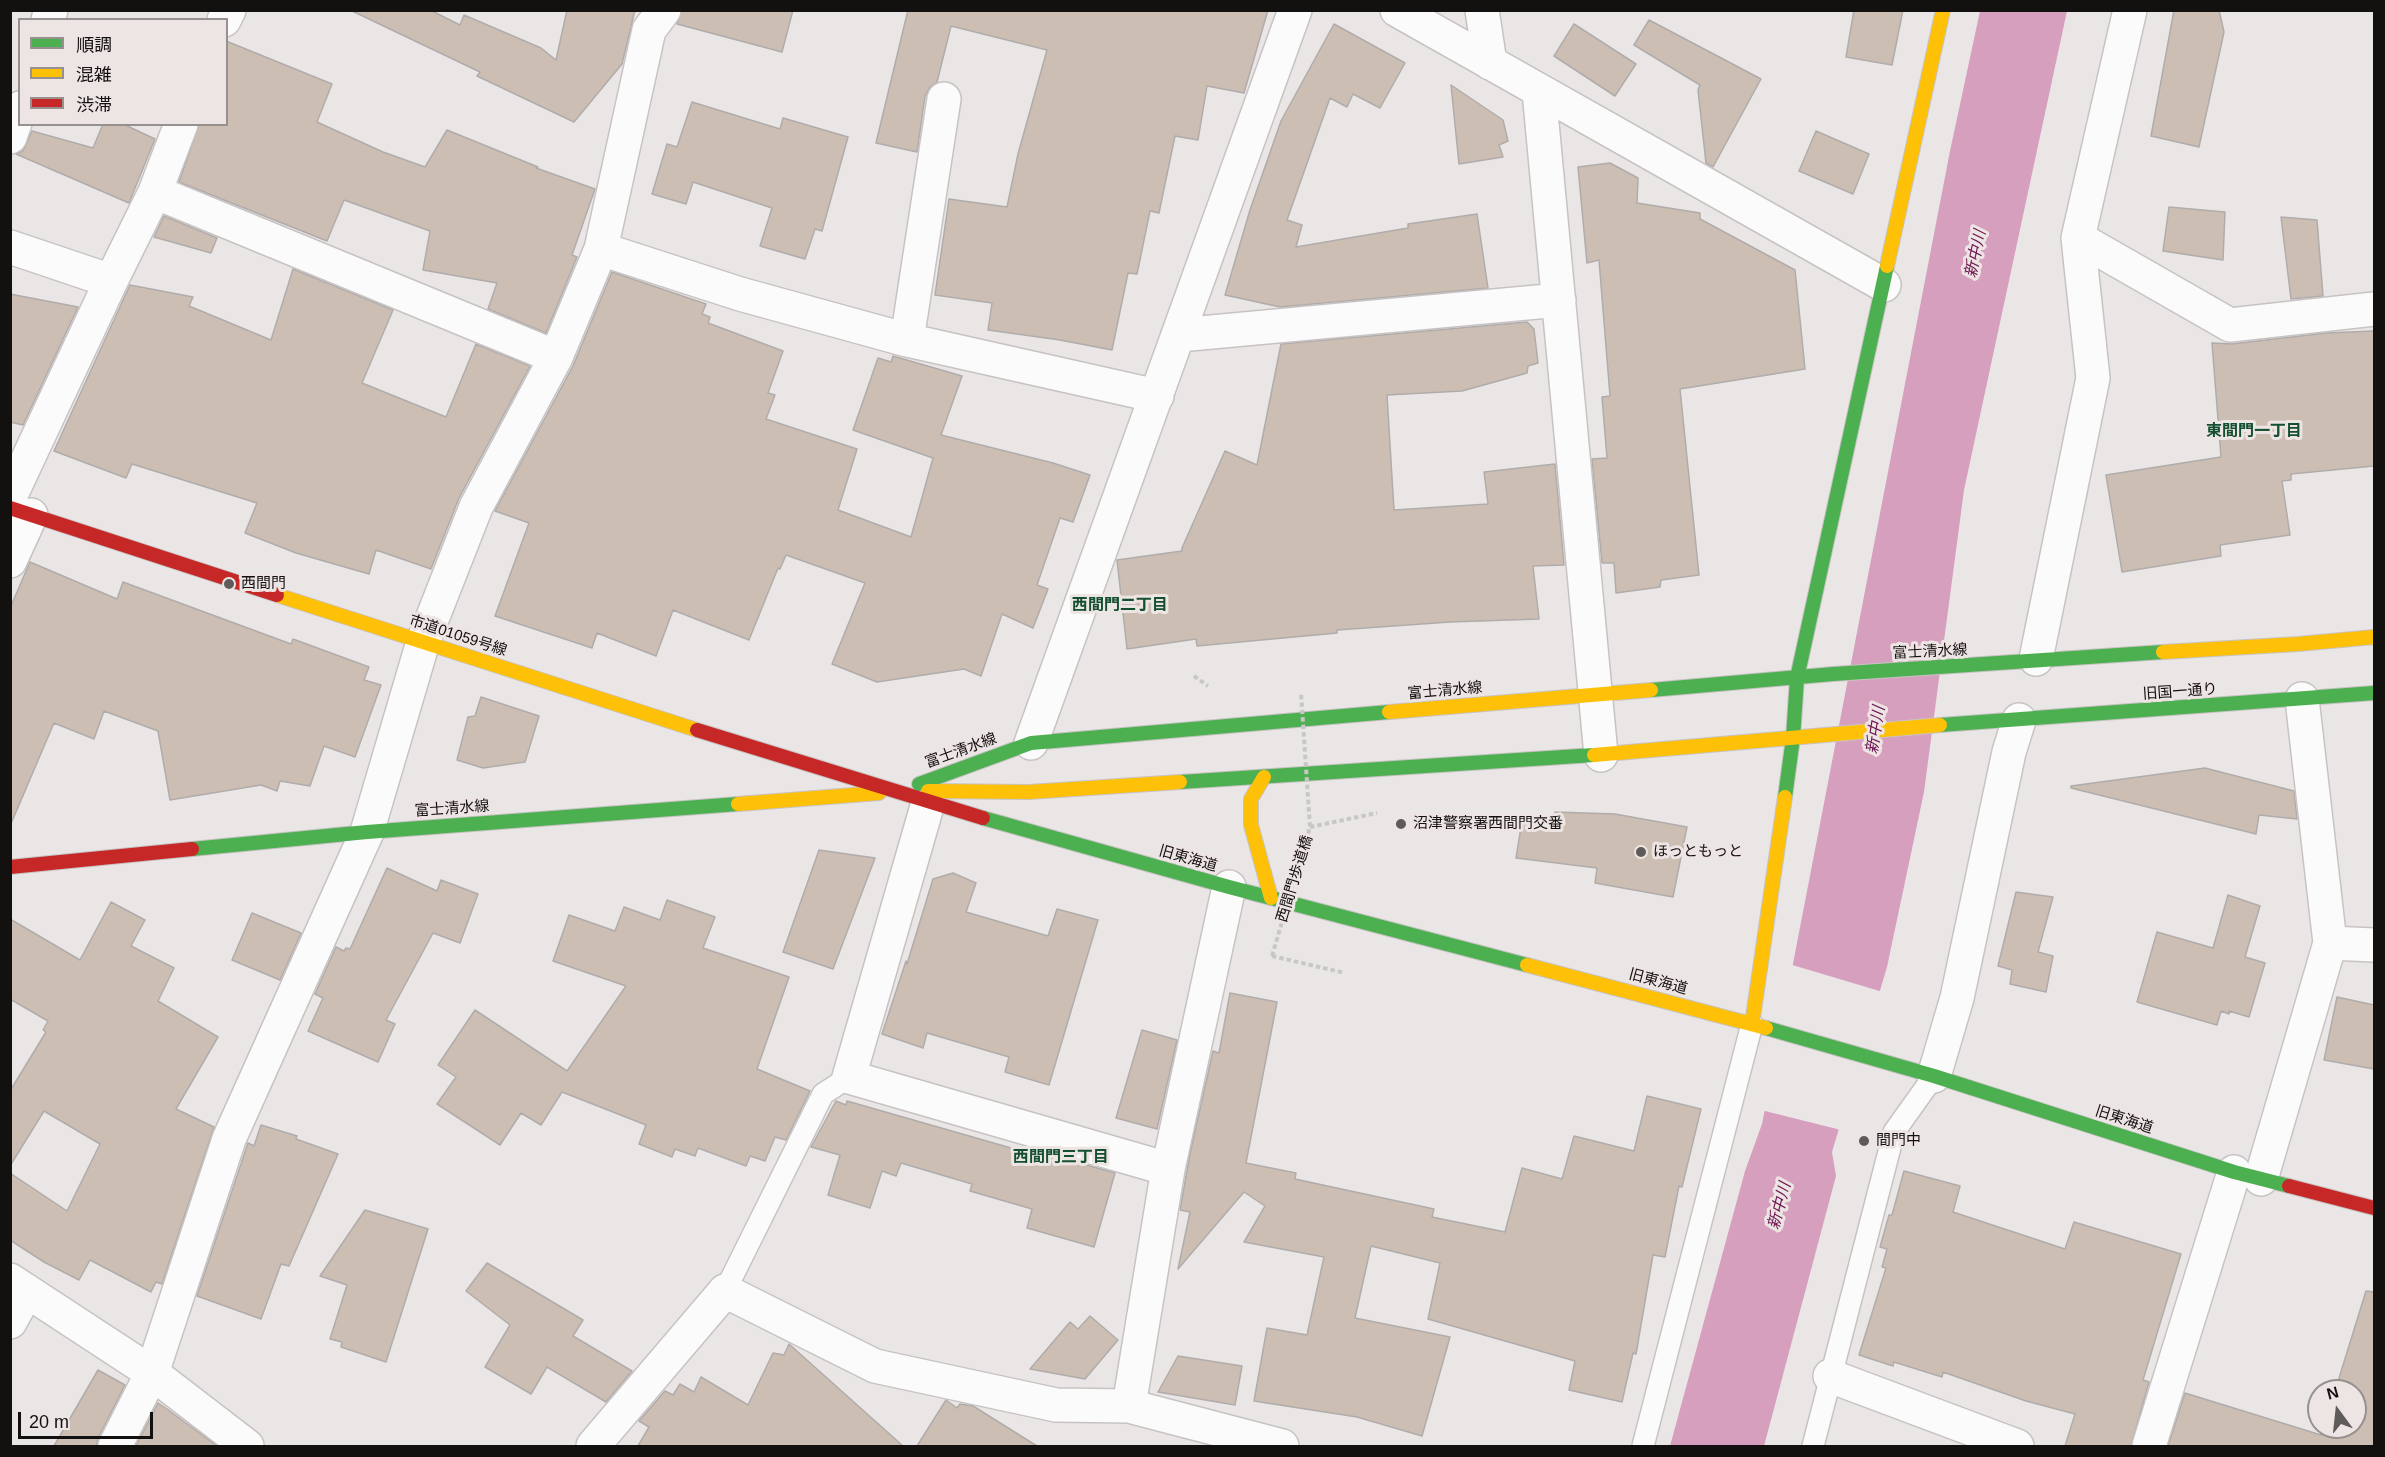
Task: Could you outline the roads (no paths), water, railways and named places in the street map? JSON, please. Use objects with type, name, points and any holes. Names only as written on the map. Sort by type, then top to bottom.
[{"type":"main road","points":[[1752,1024],[1793,738],[1797,678],[1943,10]]},
{"type":"main road","name":"市道01059号線","points":[[17,507],[423,642],[897,791]]},
{"type":"main road","points":[[2036,659],[2298,644],[2374,637]]},
{"type":"main road","name":"富士清水線","points":[[897,791],[1031,743],[1833,674],[2004,664],[2036,659]]},
{"type":"main road","name":"旧国一通り","points":[[2003,721],[2374,693]]},
{"type":"main road","name":"富士清水線","points":[[10,867],[367,832],[897,791],[1029,792],[1601,755],[2003,721]]},
{"type":"main road","points":[[1264,777],[1251,799],[1251,825],[1271,898]]},
{"type":"main road","name":"旧東海道","points":[[897,791],[928,803],[1229,887],[1882,1060],[2247,1176],[2374,1208]]},
{"type":"street","points":[[115,1446],[152,1373],[229,1139],[367,832],[423,642],[476,507],[556,357],[601,249],[649,30],[664,10]]},
{"type":"street","points":[[1031,743],[1295,10]]},
{"type":"street","points":[[1397,10],[1884,285]]},
{"type":"street","points":[[1482,10],[1490,63]]},
{"type":"street","points":[[2036,659],[2093,378],[2078,238],[2130,10]]},
{"type":"street","points":[[1539,91],[1601,755]]},
{"type":"street","points":[[907,340],[944,99]]},
{"type":"street","points":[[10,137],[18,114]]},
{"type":"street","points":[[10,561],[17,507],[111,281],[155,192],[180,126]]},
{"type":"street","points":[[155,192],[556,357]]},
{"type":"street","points":[[2078,238],[2230,325],[2374,309]]},
{"type":"street","points":[[10,247],[111,281]]},
{"type":"street","points":[[601,249],[740,294],[907,340],[1157,396]]},
{"type":"street","points":[[1179,334],[1559,300]]},
{"type":"street","points":[[2149,1446],[2218,1229],[2247,1176],[2330,944],[2302,699]]},
{"type":"street","points":[[1934,1076],[1957,998],[2009,752],[2003,721]]},
{"type":"street","points":[[928,803],[849,1077],[1168,1169]]},
{"type":"street","points":[[1129,1406],[1168,1169],[1229,887]]},
{"type":"street","points":[[2330,944],[2374,945]]},
{"type":"street","points":[[10,1322],[19,1286],[152,1373],[247,1446]]},
{"type":"street","points":[[593,1446],[725,1291],[874,1366],[1056,1405],[1129,1406],[1282,1446]]},
{"type":"street","points":[[1830,1376],[2018,1446]]},
{"type":"lane","points":[[1643,1446],[1752,1024]]},
{"type":"lane","points":[[1813,1446],[1894,1132],[1934,1076]]},
{"type":"lane","points":[[725,1291],[823,1094],[849,1077]]},
{"type":"water","name":"新中川","points":[[1980,11],[2067,11],[1964,490],[1924,792],[1887,967],[1832,1152],[1836,1176],[1764,1446],[1670,1446],[1745,1171],[1762,1124],[1950,151]]},
{"type":"place","name":"西間門","points":[[229,584]]},
{"type":"place","name":"沼津警察署西間門交番","points":[[1401,824]]},
{"type":"place","name":"ほっともっと","points":[[1641,852]]},
{"type":"place","name":"間門中","points":[[1864,1141]]},
{"type":"district","name":"東間門一丁目","points":[[2254,432]]},
{"type":"district","name":"西間門二丁目","points":[[1120,606]]},
{"type":"district","name":"西間門三丁目","points":[[1061,1158]]}]
